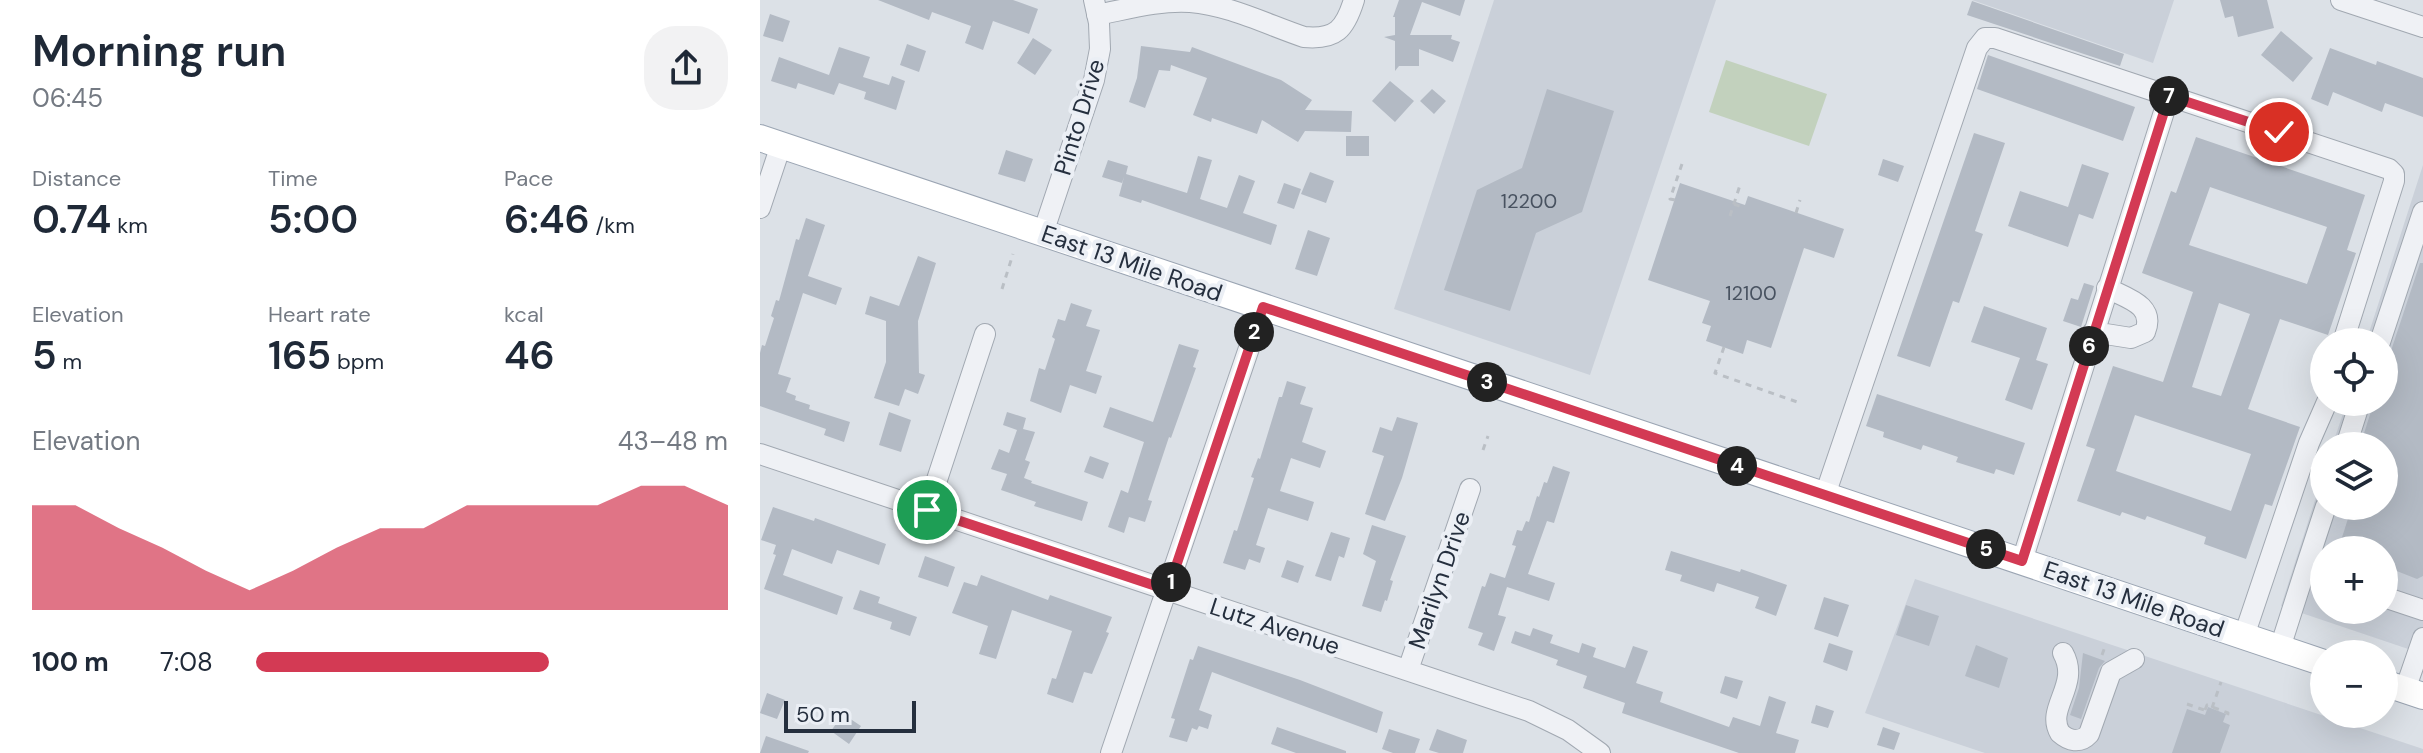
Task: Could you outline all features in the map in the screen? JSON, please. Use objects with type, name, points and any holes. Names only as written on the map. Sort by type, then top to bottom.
[{"type":"main road","name":"East 13 Mile Road","points":[[770,141],[2310,658]]},
{"type":"street","points":[[1096,8],[1189,2],[1317,39],[1332,36],[1343,26],[1354,0]]},
{"type":"street","points":[[2341,0],[2423,27]]},
{"type":"street","name":"Pinto Drive","points":[[1043,233],[1094,80],[1100,49],[1096,8]]},
{"type":"street","points":[[1825,495],[1977,48],[1985,38],[1995,38],[2389,169],[2394,174],[2347,328]]},
{"type":"street","points":[[2022,561],[2169,96]]},
{"type":"street","points":[[760,208],[770,141]]},
{"type":"street","points":[[2385,328],[2423,212]]},
{"type":"street","points":[[2093,332],[2131,338],[2145,332],[2149,322],[2143,307],[2107,288]]},
{"type":"street","points":[[1111,753],[1263,307]]},
{"type":"street","points":[[927,510],[985,334]]},
{"type":"street","points":[[2244,636],[2321,416]]},
{"type":"street","name":"Lutz Avenue","points":[[760,454],[1542,716],[1600,753]]},
{"type":"street","name":"Marilyn Drive","points":[[1408,670],[1470,489]]},
{"type":"street","points":[[2280,648],[2310,583]]},
{"type":"street","points":[[2398,602],[2423,610]]},
{"type":"street","points":[[2404,689],[2423,638]]},
{"type":"street","points":[[2063,653],[2070,673],[2055,723],[2060,733],[2073,740],[2083,739],[2089,734],[2111,672],[2134,659]]},
{"type":"path","points":[[1675,200],[1670,199],[1682,164]]},
{"type":"path","points":[[1730,216],[1741,182]]},
{"type":"path","points":[[1796,213],[1800,200]]},
{"type":"path","points":[[1734,204],[1744,208]]},
{"type":"path","points":[[1002,289],[1013,254]]},
{"type":"path","points":[[1724,347],[1715,373],[1800,403]]},
{"type":"path","points":[[1483,450],[1488,436]]},
{"type":"path","points":[[2101,658],[2106,644]]},
{"type":"path","points":[[2212,708],[2221,682]]},
{"type":"path","points":[[2187,704],[2206,710],[2207,705],[2228,713],[2226,717],[2235,721]]},
{"type":"shaded area","points":[[1494,0],[1716,0],[1590,375],[1394,309]]},
{"type":"shaded area","points":[[1972,0],[2174,0],[2153,63]]},
{"type":"shaded area","points":[[2423,165],[2423,654],[2398,646],[2398,640],[2382,640],[2334,624],[2398,624],[2398,536],[2310,536],[2310,616],[2281,606],[2310,516],[2310,520],[2398,520],[2398,432],[2337,432],[2342,416],[2398,416],[2398,328],[2371,328]]},
{"type":"shaded area","points":[[1915,579],[2310,711],[2310,728],[2360,728],[2423,749],[2423,753],[1985,753],[1865,713]]},
{"type":"green space","points":[[1726,60],[1827,94],[1809,146],[1709,112]]},
{"type":"building","points":[[878,0],[1013,0],[1038,9],[1029,34],[993,21],[983,50],[965,43],[971,26],[932,12],[929,20]]},
{"type":"building","points":[[1399,0],[1465,0],[1460,16],[1422,2],[1410,35],[1452,35],[1451,39],[1460,42],[1453,62],[1419,49],[1419,66],[1399,66],[1395,71],[1395,41],[1384,37],[1395,35],[1393,17]]},
{"type":"building","points":[[2220,0],[2267,0],[2274,28],[2238,37],[2233,16],[2225,18]]},
{"type":"building","points":[[1972,1],[2124,54],[2120,66],[1967,15]]},
{"type":"building","points":[[770,14],[790,21],[783,42],[763,36]]},
{"type":"building","points":[[2281,31],[2313,58],[2293,82],[2261,55]]},
{"type":"building","points":[[1033,38],[1052,50],[1035,75],[1017,63]]},
{"type":"building","points":[[907,44],[926,51],[919,72],[900,65]]},
{"type":"building","points":[[1141,46],[1190,52],[1192,47],[1281,80],[1312,100],[1305,110],[1352,111],[1351,132],[1305,131],[1298,142],[1262,120],[1257,134],[1212,118],[1211,122],[1193,115],[1207,78],[1171,65],[1170,71],[1159,70],[1145,108],[1129,102],[1137,78]]},
{"type":"building","points":[[839,47],[870,57],[863,77],[889,85],[892,76],[905,81],[896,110],[864,99],[866,92],[839,83],[834,95],[798,83],[796,89],[771,81],[779,57],[829,75]]},
{"type":"building","points":[[2330,48],[2423,78],[2423,117],[2385,103],[2382,112],[2333,92],[2328,106],[2311,99]]},
{"type":"building","points":[[1988,55],[2135,107],[2123,141],[1977,89]]},
{"type":"building","points":[[1390,81],[1414,101],[1395,122],[1372,101]]},
{"type":"building","points":[[1432,89],[1446,101],[1434,114],[1420,101]]},
{"type":"building","points":[[1547,89],[1614,111],[1582,212],[1536,233],[1510,311],[1444,290],[1477,190],[1522,168]]},
{"type":"building","points":[[1974,133],[2005,143],[1975,231],[1983,234],[1959,303],[1953,301],[1930,367],[1897,356]]},
{"type":"building","points":[[1346,136],[1369,136],[1369,156],[1346,156]]},
{"type":"building","points":[[2196,137],[2365,195],[2347,250],[2356,253],[2330,328],[2310,329],[2280,319],[2248,409],[2300,427],[2272,506],[2265,504],[2246,559],[2204,544],[2206,537],[2147,516],[2145,520],[2122,512],[2120,516],[2077,501],[2095,449],[2086,446],[2113,366],[2163,382],[2193,292],[2142,273],[2171,191],[2176,193]],"holes":[[[2210,187],[2327,227],[2307,284],[2189,245]],[[2219,303],[2250,314],[2221,396],[2192,387]],[[2135,415],[2251,454],[2231,511],[2116,471]]]},
{"type":"building","points":[[1006,150],[1033,159],[1025,182],[998,174]]},
{"type":"building","points":[[1198,156],[1212,160],[1200,199],[1227,208],[1239,175],[1255,181],[1243,213],[1277,225],[1271,245],[1142,200],[1141,203],[1119,196],[1124,177],[1122,183],[1102,177],[1108,160],[1128,166],[1126,174],[1187,193]]},
{"type":"building","points":[[1883,159],[1904,166],[1898,182],[1878,175]]},
{"type":"building","points":[[2082,164],[2109,173],[2093,219],[2079,214],[2068,247],[2008,226],[2020,191],[2068,207]]},
{"type":"building","points":[[1310,172],[1334,181],[1326,203],[1301,194]]},
{"type":"building","points":[[1284,183],[1301,189],[1294,209],[1277,203]]},
{"type":"building","points":[[1680,183],[1745,205],[1748,196],[1844,229],[1834,258],[1804,248],[1771,348],[1747,340],[1743,354],[1706,341],[1711,326],[1702,323],[1710,301],[1648,280]]},
{"type":"building","points":[[806,218],[825,225],[808,276],[842,288],[836,305],[803,293],[778,374],[791,378],[786,392],[796,396],[795,400],[810,405],[809,409],[850,422],[844,442],[824,435],[826,429],[760,406],[760,353],[774,318],[771,316],[776,300],[779,301],[796,239],[799,240]]},
{"type":"building","points":[[1308,230],[1330,238],[1317,276],[1295,269]]},
{"type":"building","points":[[918,256],[936,263],[918,321],[919,373],[925,375],[918,394],[905,389],[899,406],[874,398],[886,362],[886,321],[865,314],[870,296],[899,306]]},
{"type":"building","points":[[2420,263],[2423,263],[2423,576],[2417,579],[2398,572],[2398,536],[2342,536],[2348,520],[2398,520],[2398,432],[2364,432],[2370,416],[2398,416],[2398,330]]},
{"type":"building","points":[[2084,283],[2094,286],[2081,327],[2063,321],[2071,298],[2078,300]]},
{"type":"building","points":[[1071,303],[1092,310],[1086,326],[1100,330],[1086,371],[1102,376],[1096,394],[1070,385],[1061,413],[1030,401],[1039,368],[1045,370],[1058,319],[1065,321]]},
{"type":"building","points":[[1984,306],[2047,328],[2036,360],[2048,364],[2032,410],[2005,400],[2020,358],[1971,342]]},
{"type":"building","points":[[1179,344],[1199,350],[1193,367],[1196,368],[1148,500],[1152,501],[1145,522],[1129,517],[1124,533],[1108,527],[1121,490],[1128,493],[1144,442],[1103,427],[1110,407],[1153,422]]},
{"type":"building","points":[[1287,381],[1306,387],[1300,404],[1313,408],[1302,442],[1326,451],[1320,468],[1291,458],[1280,491],[1314,502],[1308,521],[1268,508],[1256,545],[1265,548],[1260,563],[1249,559],[1245,570],[1223,563],[1234,530],[1237,531],[1254,478],[1251,477]]},
{"type":"building","points":[[1877,394],[2025,443],[2014,475],[1996,469],[1994,474],[1956,462],[1958,457],[1923,445],[1921,450],[1883,437],[1884,432],[1866,426]]},
{"type":"building","points":[[889,412],[911,420],[901,452],[879,445]]},
{"type":"building","points":[[1007,412],[1026,418],[1023,429],[1035,432],[1025,460],[1030,462],[1024,478],[1088,502],[1082,521],[1034,506],[1036,502],[1001,490],[1007,474],[991,469],[999,449],[1009,453],[1017,430],[1003,425]]},
{"type":"building","points":[[1397,417],[1418,423],[1385,521],[1365,514],[1384,456],[1372,452],[1380,427],[1392,431]]},
{"type":"building","points":[[1090,456],[1109,463],[1103,479],[1084,472]]},
{"type":"building","points":[[1553,466],[1570,472],[1554,523],[1547,521],[1528,574],[1555,583],[1549,601],[1507,587],[1498,615],[1506,617],[1494,651],[1478,645],[1483,633],[1468,628],[1482,586],[1485,587],[1490,573],[1505,578],[1516,546],[1512,545],[1517,530],[1522,531],[1526,521],[1529,522],[1537,496],[1544,482],[1547,483]]},
{"type":"building","points":[[773,507],[814,521],[815,518],[886,544],[879,565],[837,550],[832,564],[792,549],[783,575],[843,597],[837,615],[764,589],[776,555],[773,554],[776,545],[761,540]]},
{"type":"building","points":[[1372,525],[1406,536],[1381,612],[1362,606],[1376,561],[1363,554]]},
{"type":"building","points":[[1331,532],[1350,538],[1344,558],[1339,556],[1331,581],[1315,576]]},
{"type":"building","points":[[1671,551],[1740,572],[1741,569],[1787,585],[1776,616],[1755,608],[1759,597],[1717,583],[1714,592],[1680,581],[1682,575],[1665,570]]},
{"type":"building","points":[[925,556],[955,567],[948,587],[918,577]]},
{"type":"building","points":[[1287,560],[1304,566],[1298,583],[1281,577]]},
{"type":"building","points":[[981,575],[1048,600],[1050,595],[1112,617],[1106,632],[1109,633],[1092,674],[1084,672],[1073,703],[1047,694],[1052,678],[1056,679],[1072,631],[1012,610],[996,659],[979,654],[988,626],[952,613],[964,582],[977,586]]},
{"type":"building","points":[[860,590],[880,597],[878,603],[917,617],[910,636],[890,629],[892,622],[853,609]]},
{"type":"building","points":[[1824,597],[1849,605],[1838,637],[1814,629]]},
{"type":"building","points":[[1906,605],[1939,616],[1929,646],[1896,635]]},
{"type":"building","points":[[1533,628],[1553,635],[1550,643],[1579,653],[1582,643],[1596,648],[1593,657],[1625,668],[1633,646],[1648,651],[1636,683],[1663,692],[1660,702],[1729,727],[1733,717],[1760,726],[1769,696],[1786,702],[1776,733],[1799,740],[1795,753],[1739,753],[1622,713],[1625,703],[1583,688],[1587,676],[1556,665],[1558,660],[1511,643],[1515,631],[1530,636]]},
{"type":"building","points":[[1829,643],[1853,651],[1847,671],[1823,662]]},
{"type":"building","points":[[1976,645],[2008,658],[1999,688],[1965,676]]},
{"type":"building","points":[[1198,646],[1383,712],[1377,733],[1212,672],[1199,710],[1212,715],[1208,729],[1199,726],[1197,730],[1192,728],[1187,742],[1169,737],[1175,719],[1171,718],[1190,659],[1193,660]]},
{"type":"building","points":[[2083,653],[2105,661],[2099,668],[2081,719],[2070,715],[2079,688]]},
{"type":"building","points":[[1725,676],[1743,681],[1737,699],[1720,693]]},
{"type":"building","points":[[767,693],[785,700],[777,719],[760,713]]},
{"type":"building","points":[[1816,705],[1834,711],[1828,728],[1811,723]]},
{"type":"building","points":[[2208,707],[2226,714],[2223,722],[2230,725],[2220,753],[2172,753],[2187,709],[2205,715]]},
{"type":"building","points":[[843,714],[861,726],[849,744],[831,731]]},
{"type":"building","points":[[1277,727],[1346,753],[1296,753],[1271,744]]},
{"type":"building","points":[[1883,727],[1900,733],[1894,750],[1877,745]]},
{"type":"building","points":[[1389,729],[1420,739],[1415,753],[1393,753],[1382,749]]},
{"type":"building","points":[[1437,729],[1467,740],[1463,753],[1429,750]]},
{"type":"building","points":[[766,736],[809,751],[760,753]]},
{"type":"route","points":[[927,510],[1168,590],[1263,307],[2022,561],[2169,96],[2279,132]]}]
